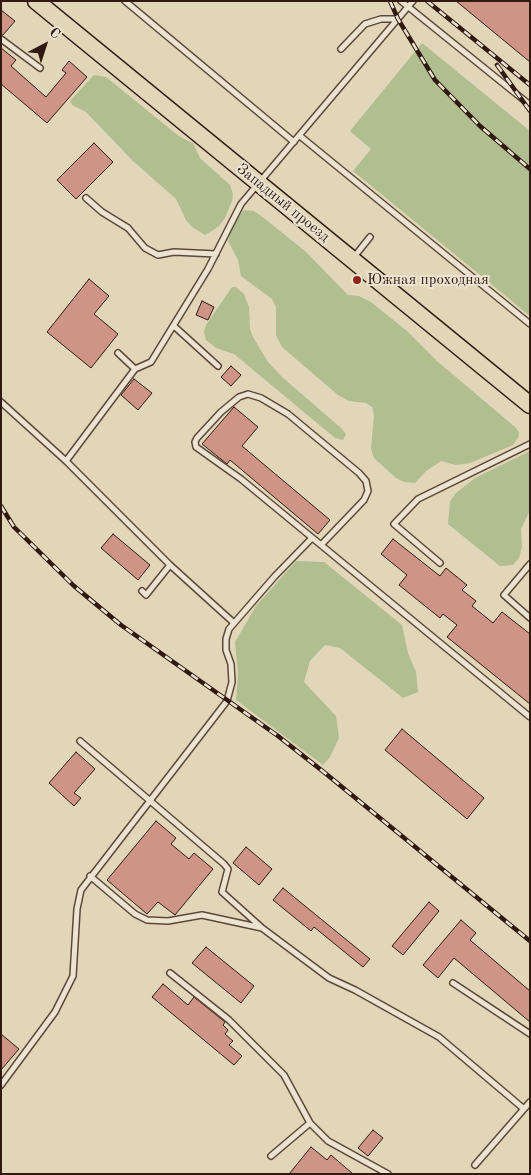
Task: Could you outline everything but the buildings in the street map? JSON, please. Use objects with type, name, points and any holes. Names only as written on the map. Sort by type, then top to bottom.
[{"type":"main road","name":"Западный проезд","points":[[36,1],[530,406]]},
{"type":"lane","points":[[125,1],[294,142]]},
{"type":"lane","points":[[401,1],[530,105]]},
{"type":"lane","points":[[66,461],[135,369],[151,362],[175,327],[216,254],[234,215],[413,1]]},
{"type":"lane","points":[[341,49],[365,24],[381,19],[398,19]]},
{"type":"lane","points":[[1,38],[40,68]]},
{"type":"lane","points":[[300,136],[530,324]]},
{"type":"lane","points":[[86,198],[102,212],[128,228],[145,248],[158,255],[174,252],[216,254]]},
{"type":"lane","points":[[352,259],[370,236]]},
{"type":"lane","points":[[175,327],[218,366]]},
{"type":"lane","points":[[118,353],[135,369]]},
{"type":"lane","points":[[321,545],[364,500],[368,491],[366,481],[359,472],[288,414],[261,398],[248,394],[239,397],[221,412],[198,438],[195,442],[196,446],[241,480],[530,717]]},
{"type":"lane","points":[[1,402],[66,461],[170,565],[234,623]]},
{"type":"lane","points":[[440,564],[394,524],[418,499],[530,444]]},
{"type":"lane","points":[[1,1085],[35,1040],[67,991],[76,961],[77,909],[81,890],[227,701],[232,682],[226,639],[234,623],[275,576],[312,538]]},
{"type":"lane","points":[[530,564],[504,594],[530,618]]},
{"type":"lane","points":[[142,590],[146,595],[170,565]]},
{"type":"lane","points":[[80,741],[224,864],[228,869],[222,892],[262,928],[329,978],[355,990],[439,1037],[524,1109]]},
{"type":"lane","points":[[90,876],[135,914],[147,920],[168,922],[202,915],[262,928]]},
{"type":"lane","points":[[170,973],[229,1020],[284,1075],[310,1122],[328,1141],[388,1174]]},
{"type":"lane","points":[[453,983],[530,1034]]},
{"type":"lane","points":[[475,1165],[530,1102]]},
{"type":"lane","points":[[271,1156],[310,1122]]},
{"type":"green space","points":[[422,43],[530,131],[530,316],[353,171],[371,149],[350,131]]},
{"type":"green space","points":[[94,75],[106,77],[180,137],[193,143],[200,158],[230,185],[233,194],[232,201],[225,218],[218,227],[205,235],[192,227],[186,220],[176,199],[133,161],[86,112],[72,105],[70,101]]},
{"type":"green space","points":[[243,210],[254,211],[260,215],[305,251],[348,295],[359,296],[371,302],[407,331],[437,361],[515,427],[519,432],[518,438],[513,445],[470,463],[456,465],[441,461],[426,471],[415,483],[404,482],[396,478],[374,458],[371,449],[374,415],[372,407],[366,403],[349,401],[338,395],[282,347],[276,335],[276,307],[272,299],[241,276],[238,260],[228,241],[232,227]]},
{"type":"green space","points":[[232,287],[236,287],[244,294],[249,307],[250,329],[268,362],[282,377],[341,428],[346,434],[343,440],[335,438],[234,354],[216,348],[206,340],[204,332],[206,325]]},
{"type":"green space","points":[[530,451],[530,510],[521,529],[522,547],[519,558],[513,565],[500,566],[448,524],[450,501],[456,493],[475,478]]},
{"type":"green space","points":[[296,561],[324,562],[402,625],[408,653],[416,672],[418,692],[403,698],[340,648],[325,645],[310,661],[304,682],[336,716],[339,738],[330,757],[323,765],[236,700],[238,673],[235,642],[256,606]]},
{"type":"railway","points":[[390,1],[398,19],[435,80],[480,126],[530,169]]},
{"type":"railway","points":[[427,1],[530,85]]},
{"type":"railway","points":[[497,65],[530,111]]},
{"type":"railway","points":[[1,506],[14,527],[74,586],[121,625],[278,736],[530,941]]},
{"type":"place","name":"Южная проходная","points":[[357,280]]}]
